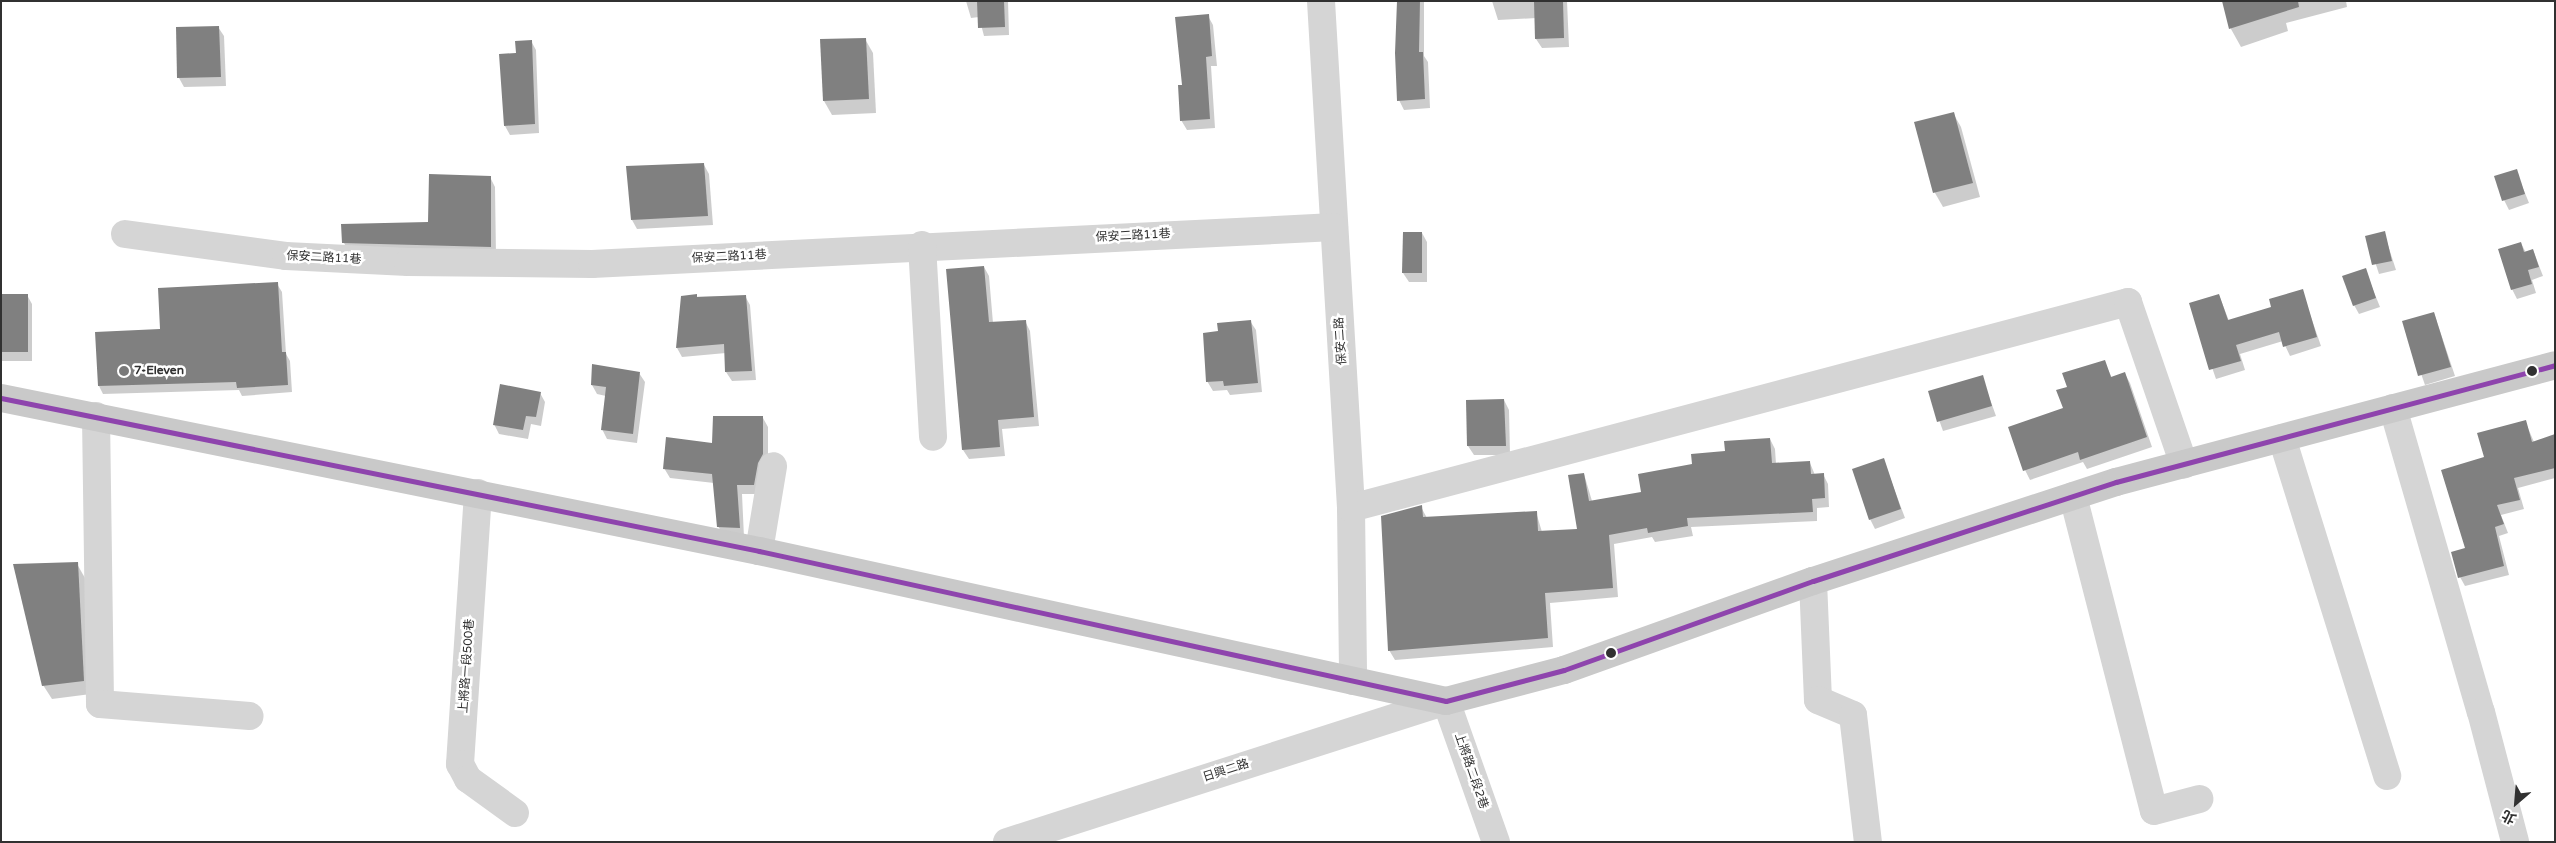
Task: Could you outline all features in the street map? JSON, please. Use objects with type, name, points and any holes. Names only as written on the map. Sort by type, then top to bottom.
[{"type":"main road","points":[[1,398],[759,551],[1446,701],[1564,670],[1814,581],[2073,496],[2555,365]]},
{"type":"street","name":"保安二路","points":[[1321,1],[1352,508],[1353,681]]},
{"type":"street","name":"保安二路11巷","points":[[125,234],[286,256],[408,262],[592,264],[922,245],[1334,227]]},
{"type":"street","points":[[922,245],[933,437]]},
{"type":"street","points":[[1352,508],[2128,302],[2184,465]]},
{"type":"street","points":[[2392,408],[2481,712],[2515,842]]},
{"type":"street","points":[[96,416],[100,704],[250,716]]},
{"type":"street","points":[[2282,438],[2387,776]]},
{"type":"street","points":[[759,551],[773,466]]},
{"type":"street","name":"上將路一段500巷","points":[[478,493],[460,764],[468,779],[515,813]]},
{"type":"street","points":[[2073,496],[2154,811],[2199,800]]},
{"type":"street","points":[[1814,581],[1818,700],[1853,715],[1868,842]]},
{"type":"street","name":"日興二路","points":[[1007,842],[1446,701]]},
{"type":"street","name":"上將路二段2巷","points":[[1446,701],[1496,842]]},
{"type":"building","points":[[977,1],[1004,1],[1005,27],[978,28]]},
{"type":"building","points":[[1397,1],[1420,1],[1419,52],[1423,52],[1425,99],[1397,101],[1395,53]]},
{"type":"building","points":[[1534,1],[1563,1],[1564,38],[1535,39]]},
{"type":"building","points":[[2222,1],[2298,1],[2299,7],[2229,29]]},
{"type":"building","points":[[1209,14],[1212,56],[1206,57],[1210,119],[1180,121],[1178,85],[1182,85],[1175,17]]},
{"type":"building","points":[[219,26],[221,77],[177,78],[176,27]]},
{"type":"building","points":[[866,38],[869,99],[823,101],[820,39]]},
{"type":"building","points":[[532,40],[535,124],[504,126],[499,54],[516,53],[515,41]]},
{"type":"building","points":[[1954,112],[1973,183],[1933,193],[1914,122]]},
{"type":"building","points":[[704,163],[708,216],[631,220],[626,166]]},
{"type":"building","points":[[2517,169],[2525,194],[2502,201],[2494,176]]},
{"type":"building","points":[[429,174],[491,176],[491,247],[342,243],[341,224],[428,222]]},
{"type":"building","points":[[2385,231],[2392,261],[2372,265],[2365,236]]},
{"type":"building","points":[[1403,232],[1422,232],[1422,273],[1402,273]]},
{"type":"building","points":[[2521,242],[2524,252],[2533,249],[2539,267],[2528,270],[2532,284],[2511,290],[2498,249]]},
{"type":"building","points":[[984,266],[989,322],[1026,320],[1034,417],[998,420],[1000,447],[962,450],[946,269]]},
{"type":"building","points":[[2366,268],[2376,298],[2353,306],[2342,276]]},
{"type":"building","points":[[278,282],[282,352],[286,352],[288,385],[237,388],[236,382],[98,386],[95,332],[160,329],[158,288]]},
{"type":"building","points":[[2303,289],[2317,337],[2283,347],[2279,332],[2236,345],[2241,361],[2209,370],[2189,303],[2219,294],[2228,320],[2271,307],[2269,299]]},
{"type":"building","points":[[1,294],[28,294],[28,352],[1,352]]},
{"type":"building","points":[[697,294],[697,297],[746,295],[752,371],[725,372],[724,344],[676,348],[681,296]]},
{"type":"building","points":[[2434,312],[2451,367],[2418,376],[2402,321]]},
{"type":"building","points":[[1251,320],[1258,383],[1224,386],[1223,381],[1206,382],[1203,333],[1218,331],[1217,323]]},
{"type":"building","points":[[2105,360],[2111,377],[2125,372],[2147,437],[2080,460],[2078,452],[2023,471],[2008,427],[2063,408],[2056,390],[2067,387],[2062,373]]},
{"type":"building","points":[[592,364],[640,372],[633,434],[601,430],[606,387],[591,385]]},
{"type":"building","points":[[1983,375],[1992,406],[1937,422],[1928,391]]},
{"type":"building","points":[[500,384],[541,392],[536,417],[526,416],[523,430],[493,425]]},
{"type":"building","points":[[1504,399],[1506,446],[1467,446],[1466,400]]},
{"type":"building","points":[[713,416],[763,416],[763,454],[758,463],[754,485],[737,485],[740,528],[717,527],[712,474],[663,469],[666,437],[712,443]]},
{"type":"building","points":[[2526,420],[2532,442],[2555,434],[2555,468],[2514,478],[2520,500],[2497,505],[2504,524],[2495,527],[2504,566],[2458,578],[2451,552],[2465,548],[2441,470],[2484,457],[2477,433]]},
{"type":"building","points":[[1770,438],[1772,463],[1810,461],[1811,474],[1824,473],[1825,498],[1812,499],[1813,512],[1687,518],[1688,526],[1648,533],[1647,528],[1609,535],[1613,588],[1545,593],[1548,638],[1388,651],[1381,516],[1422,505],[1423,517],[1537,511],[1538,531],[1577,529],[1568,475],[1584,473],[1589,501],[1641,492],[1638,474],[1692,464],[1691,454],[1725,451],[1724,441]]},
{"type":"building","points":[[1884,458],[1901,509],[1869,520],[1852,469]]},
{"type":"building","points":[[78,562],[84,681],[42,686],[13,564]]},
{"type":"transit line","points":[[1,398],[759,551],[1446,701],[1564,670],[1813,581],[2116,482],[2555,365]]},
{"type":"place","name":"7-Eleven","points":[[124,371]]}]
